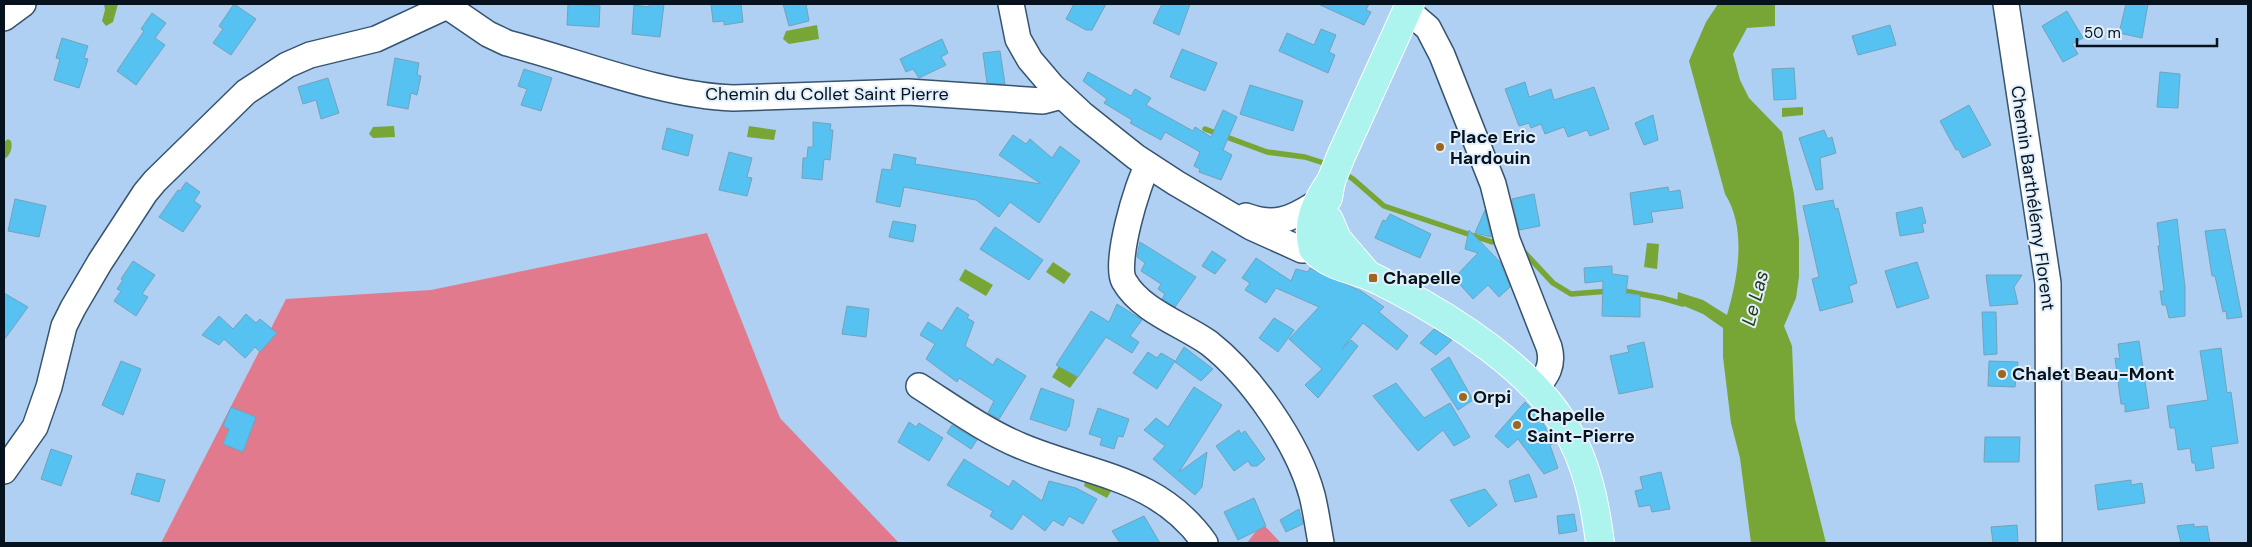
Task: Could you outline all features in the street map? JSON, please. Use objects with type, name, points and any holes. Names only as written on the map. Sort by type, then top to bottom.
[{"type":"main road","points":[[1409,7],[1331,181],[1328,210],[1317,231],[1325,260],[1363,270],[1421,302],[1465,331],[1535,389],[1566,427],[1579,453],[1592,498],[1600,543]]},
{"type":"street","points":[[4,18],[23,4]]},
{"type":"street","name":"Chemin du Collet Saint Pierre","points":[[4,471],[35,427],[49,387],[64,326],[73,308],[100,262],[145,193],[155,181],[246,92],[287,65],[310,55],[376,39],[448,4],[488,34],[507,43],[664,87],[705,96],[733,98],[917,92],[1043,101],[1062,96]]},
{"type":"street","points":[[1011,4],[1016,34],[1023,50],[1038,71],[1062,96],[1148,165],[1251,227],[1302,250],[1317,231]]},
{"type":"street","name":"Chemin Barthélémy Florent","points":[[2006,4],[2048,283],[2049,543]]},
{"type":"street","points":[[1409,7],[1432,33],[1442,55],[1491,178],[1507,240],[1550,354],[1550,368],[1535,389]]},
{"type":"street","points":[[1148,165],[1140,185],[1122,249],[1120,271],[1123,280],[1128,287],[1155,310],[1209,344],[1270,409],[1291,445],[1309,487],[1320,543]]},
{"type":"street","points":[[1211,203],[1263,222],[1317,231]]},
{"type":"street","points":[[1263,222],[1293,217],[1317,231]]},
{"type":"street","points":[[919,386],[1021,446],[1110,474],[1137,486],[1176,511],[1205,543]]},
{"type":"shaded area","points":[[707,233],[780,418],[899,543],[161,543],[286,299],[431,290]]},
{"type":"shaded area","points":[[1262,523],[1281,543],[1247,543]]},
{"type":"water","points":[[104,4],[118,4],[113,22],[106,26],[102,21],[105,10]]},
{"type":"water","name":"Le Las","points":[[1718,4],[1775,4],[1775,26],[1747,28],[1733,54],[1740,80],[1749,98],[1782,132],[1794,194],[1799,239],[1799,277],[1796,298],[1784,326],[1792,346],[1795,419],[1826,543],[1751,543],[1740,458],[1731,423],[1723,357],[1723,328],[1703,314],[1677,303],[1678,292],[1703,300],[1727,315],[1737,269],[1738,238],[1736,222],[1725,194],[1689,61],[1706,22]]},
{"type":"water","points":[[817,25],[819,39],[789,44],[783,39],[786,31]]},
{"type":"water","points":[[1803,107],[1803,115],[1782,117],[1782,108]]},
{"type":"water","points":[[394,126],[395,137],[373,138],[369,134],[373,127]]},
{"type":"water","points":[[749,126],[776,130],[774,140],[747,137]]},
{"type":"water","points":[[8,139],[12,144],[11,149],[8,156],[4,159],[4,142]]},
{"type":"water","points":[[1647,243],[1659,244],[1657,269],[1644,267]]},
{"type":"water","points":[[1053,262],[1071,274],[1064,284],[1046,272]]},
{"type":"water","points":[[965,269],[993,285],[986,296],[959,280]]},
{"type":"water","points":[[1059,366],[1078,377],[1070,388],[1052,377]]},
{"type":"water","points":[[1086,479],[1114,486],[1107,498],[1084,486]]},
{"type":"building","points":[[234,4],[256,19],[231,55],[213,43],[223,29],[219,26]]},
{"type":"building","points":[[568,4],[600,6],[599,27],[567,25]]},
{"type":"building","points":[[649,4],[664,4],[660,37],[632,34],[634,5],[649,7]]},
{"type":"building","points":[[711,4],[741,4],[743,22],[724,25],[724,21],[713,22]]},
{"type":"building","points":[[783,4],[806,4],[809,21],[789,26]]},
{"type":"building","points":[[1074,4],[1106,4],[1092,30],[1086,30],[1066,19]]},
{"type":"building","points":[[1162,4],[1190,4],[1179,35],[1153,23]]},
{"type":"building","points":[[1318,4],[1369,4],[1366,10],[1371,12],[1364,25]]},
{"type":"building","points":[[2126,4],[2148,4],[2142,38],[2119,33]]},
{"type":"building","points":[[2067,11],[2083,38],[2072,44],[2078,54],[2063,62],[2042,26]]},
{"type":"building","points":[[152,13],[166,23],[155,38],[165,45],[136,85],[117,71],[144,31],[141,29]]},
{"type":"building","points":[[1890,25],[1896,45],[1858,55],[1852,36]]},
{"type":"building","points":[[1321,29],[1336,35],[1329,52],[1335,55],[1328,73],[1279,51],[1287,33],[1314,45]]},
{"type":"building","points":[[62,38],[88,46],[84,58],[88,59],[79,88],[54,80],[60,59],[56,58]]},
{"type":"building","points":[[942,39],[948,53],[941,57],[946,65],[919,78],[913,69],[906,72],[900,59]]},
{"type":"building","points":[[1182,49],[1217,63],[1205,91],[1170,77]]},
{"type":"building","points":[[1000,51],[1005,84],[987,83],[983,53]]},
{"type":"building","points":[[395,58],[419,63],[417,75],[421,76],[417,95],[411,93],[408,109],[387,105]]},
{"type":"building","points":[[1794,68],[1796,99],[1774,100],[1772,69]]},
{"type":"building","points":[[524,69],[552,78],[541,111],[521,105],[527,89],[518,86]]},
{"type":"building","points":[[1088,72],[1131,96],[1135,89],[1151,98],[1146,105],[1193,131],[1195,127],[1211,137],[1223,110],[1237,117],[1223,150],[1232,155],[1221,180],[1199,172],[1200,169],[1194,166],[1200,152],[1165,132],[1161,140],[1130,123],[1132,120],[1104,103],[1107,99],[1083,81]]},
{"type":"building","points":[[2160,72],[2180,74],[2178,108],[2157,107]]},
{"type":"building","points":[[328,78],[339,113],[321,119],[316,100],[303,104],[298,87]]},
{"type":"building","points":[[1525,82],[1529,97],[1551,89],[1554,100],[1594,87],[1609,129],[1590,136],[1587,130],[1568,137],[1564,127],[1545,134],[1541,124],[1531,128],[1529,123],[1519,126],[1505,89]]},
{"type":"building","points":[[1250,85],[1303,101],[1293,131],[1240,114]]},
{"type":"building","points":[[1969,105],[1991,145],[1963,158],[1958,149],[1956,150],[1940,121]]},
{"type":"building","points":[[1653,115],[1658,140],[1644,145],[1635,123]]},
{"type":"building","points":[[813,122],[831,124],[830,130],[833,130],[830,160],[824,159],[822,180],[802,178],[803,158],[807,158],[808,147],[813,147]]},
{"type":"building","points":[[667,128],[693,135],[688,156],[662,149]]},
{"type":"building","points":[[1824,130],[1828,139],[1832,137],[1836,153],[1820,158],[1823,189],[1816,190],[1799,138]]},
{"type":"building","points":[[1013,135],[1026,144],[1030,139],[1052,158],[1060,146],[1080,161],[1039,223],[1010,202],[999,217],[976,200],[904,187],[900,207],[876,202],[882,169],[891,170],[894,154],[916,158],[915,164],[1041,184],[999,155]]},
{"type":"building","points":[[729,152],[752,158],[747,177],[752,178],[747,196],[719,190]]},
{"type":"building","points":[[186,182],[200,192],[194,201],[201,206],[183,232],[159,217]]},
{"type":"building","points":[[1668,187],[1669,192],[1680,190],[1683,208],[1651,212],[1653,222],[1634,225],[1630,193]]},
{"type":"building","points":[[1534,194],[1540,226],[1519,230],[1512,199]]},
{"type":"building","points":[[15,199],[46,206],[39,237],[8,231]]},
{"type":"building","points":[[1833,200],[1835,209],[1838,208],[1857,283],[1849,286],[1853,302],[1820,311],[1812,279],[1819,277],[1803,206]]},
{"type":"building","points":[[1922,207],[1926,223],[1922,224],[1924,232],[1900,236],[1896,213]]},
{"type":"building","points":[[1485,210],[1491,237],[1475,233]]},
{"type":"building","points":[[1390,214],[1431,234],[1420,258],[1375,238],[1383,220],[1386,221]]},
{"type":"building","points":[[2177,219],[2185,287],[2185,316],[2169,318],[2166,305],[2162,305],[2160,291],[2164,291],[2157,223]]},
{"type":"building","points":[[893,221],[916,225],[913,242],[889,237]]},
{"type":"building","points":[[995,227],[1043,260],[1029,280],[980,249]]},
{"type":"building","points":[[2225,229],[2242,317],[2227,319],[2226,311],[2223,312],[2215,276],[2212,276],[2205,231]]},
{"type":"building","points":[[1469,230],[1500,262],[1510,287],[1499,297],[1488,285],[1473,299],[1454,278],[1478,253],[1465,249]]},
{"type":"building","points":[[1140,242],[1196,277],[1175,307],[1162,299],[1165,294],[1158,289],[1161,284],[1141,271],[1145,263],[1137,257]]},
{"type":"building","points":[[1212,251],[1226,260],[1215,274],[1202,266]]},
{"type":"building","points":[[1256,258],[1291,281],[1296,269],[1308,272],[1310,268],[1361,291],[1384,307],[1379,312],[1408,336],[1397,350],[1363,323],[1342,349],[1351,340],[1358,346],[1318,398],[1305,385],[1322,369],[1289,339],[1319,307],[1276,288],[1266,303],[1245,290],[1250,283],[1242,278]]},
{"type":"building","points":[[133,261],[155,275],[142,294],[148,297],[136,316],[114,301],[121,291],[117,289],[123,280],[121,279]]},
{"type":"building","points":[[1917,262],[1929,298],[1897,308],[1885,271]]},
{"type":"building","points":[[1612,266],[1612,274],[1628,276],[1626,293],[1640,295],[1640,317],[1602,316],[1603,281],[1585,283],[1584,268]]},
{"type":"building","points":[[1986,275],[2022,275],[2014,287],[2018,304],[1990,306]]},
{"type":"building","points":[[4,293],[28,307],[4,340]]},
{"type":"building","points":[[1117,304],[1142,320],[1130,336],[1139,342],[1132,353],[1106,337],[1078,377],[1056,365],[1091,311],[1109,322]]},
{"type":"building","points":[[847,306],[869,309],[866,337],[842,334]]},
{"type":"building","points":[[957,307],[969,315],[967,318],[974,322],[965,346],[993,365],[997,358],[1026,376],[999,419],[988,413],[994,401],[959,378],[957,382],[926,359],[935,344],[920,335],[928,322],[942,331]]},
{"type":"building","points":[[1982,312],[1996,312],[1997,354],[1984,355]]},
{"type":"building","points":[[246,314],[256,323],[260,319],[277,333],[260,352],[255,347],[245,358],[224,339],[219,345],[202,335],[219,316],[233,329]]},
{"type":"building","points":[[1274,318],[1294,330],[1278,352],[1259,338]]},
{"type":"building","points":[[1434,329],[1452,340],[1436,355],[1420,343]]},
{"type":"building","points":[[2139,341],[2149,408],[2125,412],[2125,404],[2121,404],[2115,358],[2120,359],[2118,344]]},
{"type":"building","points":[[1644,342],[1653,387],[1619,394],[1610,356],[1629,352],[1627,346]]},
{"type":"building","points":[[1184,347],[1213,369],[1201,381],[1175,362]]},
{"type":"building","points":[[2221,348],[2227,393],[2231,392],[2238,443],[2211,447],[2214,468],[2196,471],[2195,463],[2192,463],[2190,448],[2178,450],[2175,428],[2170,428],[2167,406],[2208,400],[2200,351]]},
{"type":"building","points":[[1148,352],[1157,358],[1161,353],[1175,361],[1157,389],[1133,373]]},
{"type":"building","points":[[1449,357],[1473,400],[1458,410],[1431,369]]},
{"type":"building","points":[[121,361],[141,369],[123,415],[102,405]]},
{"type":"building","name":"Chalet Beau-Mont","points":[[1989,361],[2018,362],[2015,387],[1988,386]]},
{"type":"building","points":[[1396,383],[1424,418],[1450,403],[1470,437],[1454,446],[1443,430],[1418,451],[1373,396]]},
{"type":"building","points":[[1194,387],[1222,405],[1179,472],[1207,452],[1202,487],[1195,495],[1153,459],[1165,446],[1144,430],[1156,418],[1168,427]]},
{"type":"building","points":[[1041,388],[1074,400],[1069,427],[1066,431],[1030,419]]},
{"type":"building","points":[[1525,402],[1539,416],[1554,443],[1550,445],[1558,468],[1544,474],[1518,439],[1508,448],[1495,436]]},
{"type":"building","points":[[231,407],[256,417],[243,452],[223,444],[229,429],[223,426]]},
{"type":"building","points":[[1098,408],[1129,419],[1123,437],[1118,436],[1114,449],[1100,445],[1102,438],[1089,434]]},
{"type":"building","points":[[909,422],[916,427],[919,423],[943,438],[929,461],[898,442]]},
{"type":"building","points":[[952,425],[977,440],[971,449],[947,433]]},
{"type":"building","points":[[1239,430],[1241,434],[1245,431],[1265,459],[1257,466],[1251,466],[1248,461],[1234,471],[1216,446]]},
{"type":"building","points":[[1985,437],[2020,437],[2019,462],[1984,462]]},
{"type":"building","points":[[51,449],[72,456],[61,486],[41,479]]},
{"type":"building","points":[[964,459],[1009,487],[1013,480],[1042,501],[1049,481],[1076,488],[1097,499],[1083,524],[1069,516],[1063,526],[1053,520],[1045,531],[1023,514],[1012,530],[990,516],[993,511],[947,485]]},
{"type":"building","points":[[1661,472],[1670,509],[1652,512],[1650,505],[1639,507],[1635,491],[1643,489],[1640,477]]},
{"type":"building","points":[[137,473],[165,480],[159,502],[131,494]]},
{"type":"building","points":[[1529,474],[1537,497],[1515,502],[1509,481]]},
{"type":"building","points":[[2131,480],[2131,485],[2142,483],[2145,503],[2098,510],[2095,485]]},
{"type":"building","points":[[1485,489],[1497,505],[1469,527],[1450,500]]},
{"type":"building","points":[[1254,498],[1266,526],[1238,540],[1224,512]]},
{"type":"building","points":[[1299,509],[1303,524],[1286,532],[1280,520]]},
{"type":"building","points":[[1574,514],[1577,531],[1559,534],[1557,516]]},
{"type":"building","points":[[1144,516],[1160,543],[1120,543],[1112,531]]},
{"type":"building","points":[[2194,524],[2194,527],[2207,526],[2210,543],[2181,543],[2177,526]]},
{"type":"building","points":[[2017,525],[2018,543],[1993,543],[1991,527]]},
{"type":"waterway","points":[[1205,129],[1267,152],[1305,157],[1330,165]]},
{"type":"waterway","points":[[1342,172],[1384,206],[1492,242]]},
{"type":"waterway","points":[[1524,252],[1553,283],[1571,294],[1610,291]]},
{"type":"waterway","points":[[1619,290],[1683,304]]},
{"type":"place","name":"Place Eric Hardouin","points":[[1440,147]]},
{"type":"place","name":"Chapelle","points":[[1373,278]]},
{"type":"place","name":"Chalet Beau-Mont","points":[[2002,374]]},
{"type":"place","name":"Orpi","points":[[1463,397]]},
{"type":"place","name":"Chapelle Saint-Pierre","points":[[1517,425]]}]
